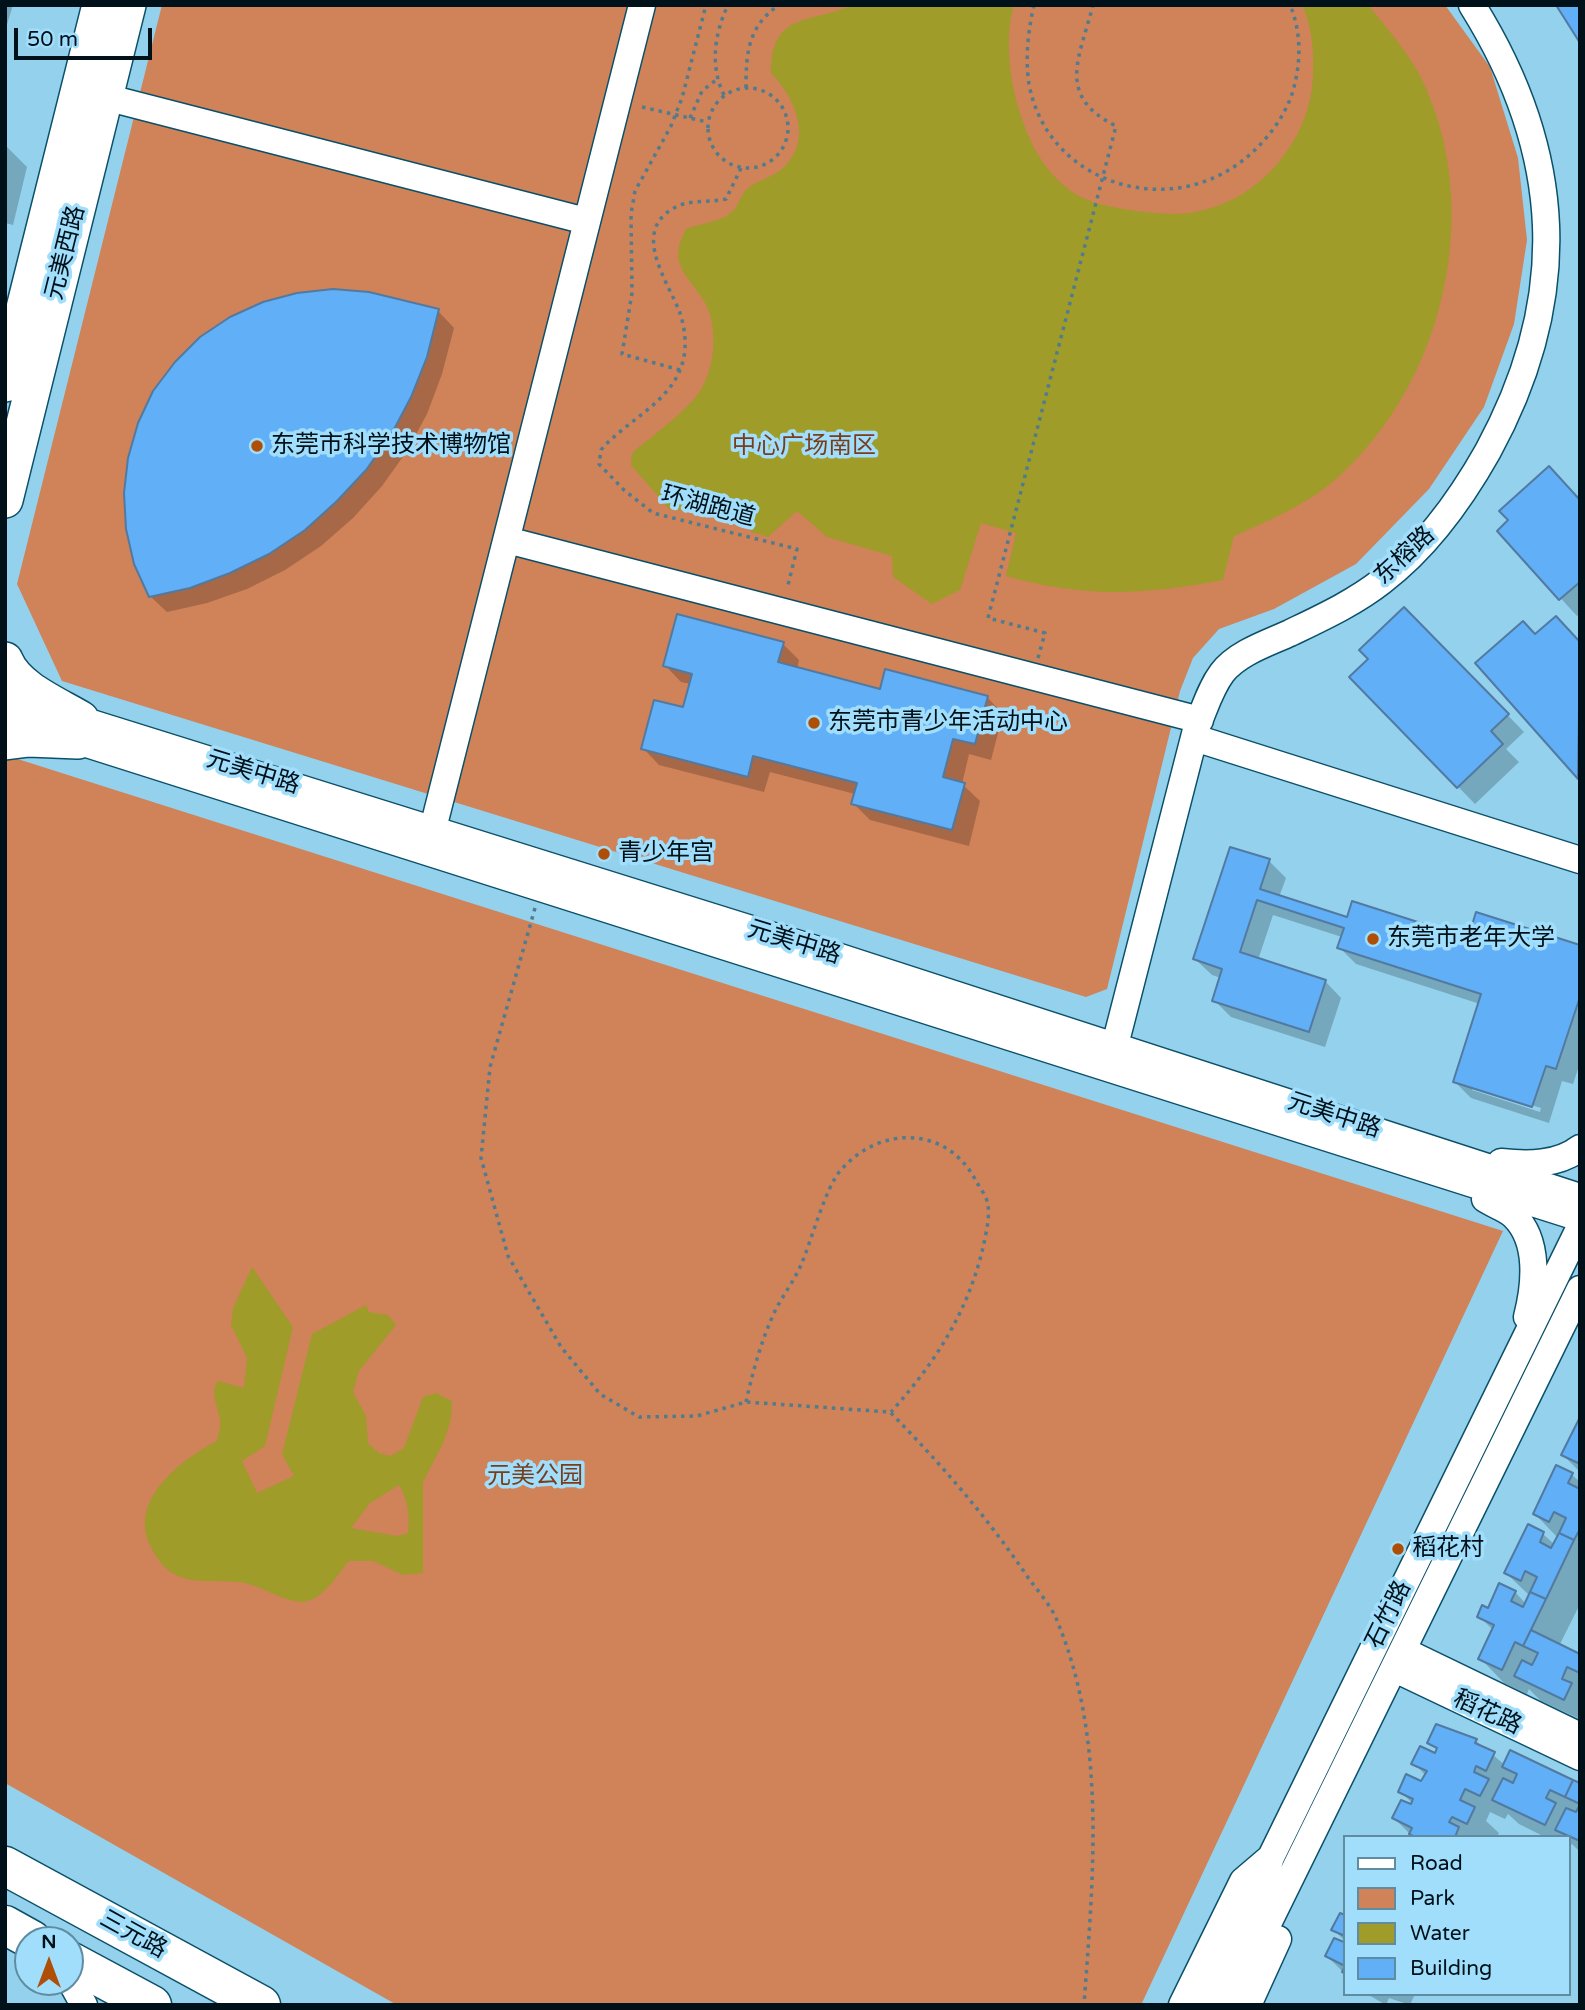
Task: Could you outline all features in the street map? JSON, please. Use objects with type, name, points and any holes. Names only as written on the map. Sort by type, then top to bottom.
[{"type":"highway","name":"三元路","points":[[5,1866],[261,2005]]},
{"type":"highway","points":[[84,1969],[152,2005]]},
{"type":"main road","name":"元美西路","points":[[5,384],[100,5]]},
{"type":"main road","name":"元美西路","points":[[5,500],[128,5]]},
{"type":"main road","points":[[5,660],[9,669],[79,730]]},
{"type":"main road","points":[[5,742],[79,730]]},
{"type":"street","points":[[430,842],[642,5]]},
{"type":"street","name":"东榕路","points":[[1115,1045],[1197,729],[1210,694],[1223,671],[1246,654],[1356,599],[1382,581],[1419,548],[1473,478],[1516,393],[1531,353],[1541,308],[1546,261],[1547,214],[1539,159],[1511,76],[1472,5]]},
{"type":"street","points":[[105,97],[586,222]]},
{"type":"street","points":[[507,540],[781,612],[1197,729],[1580,860]]},
{"type":"street","name":"元美中路","points":[[5,696],[79,730],[430,842],[1115,1045],[1457,1169],[1580,1218]]},
{"type":"street","name":"元美中路","points":[[5,718],[79,730]]},
{"type":"street","name":"元美中路","points":[[430,842],[541,889],[805,971],[1457,1169],[1580,1197]]},
{"type":"street","points":[[1457,1169],[1541,1163],[1570,1155],[1580,1147]]},
{"type":"street","points":[[1457,1169],[1515,1217],[1532,1247],[1532,1299],[1520,1346]]},
{"type":"street","name":"石竹路","points":[[1204,2005],[1259,1893],[1271,1857],[1580,1227]]},
{"type":"street","name":"石竹路","points":[[1228,2005],[1278,1897],[1296,1867],[1400,1660],[1580,1289]]},
{"type":"street","points":[[1548,1355],[1580,1317]]},
{"type":"street","name":"稻花路","points":[[1400,1660],[1580,1736]]},
{"type":"street","name":"稻花路","points":[[1400,1660],[1580,1757]]},
{"type":"street","points":[[1182,2005],[1243,1881],[1271,1857]]},
{"type":"street","points":[[1248,2005],[1293,1906],[1296,1867]]},
{"type":"path","points":[[680,370],[622,354],[632,293],[631,214],[635,191],[675,115],[691,69],[706,5]]},
{"type":"path","points":[[724,95],[716,80],[716,46],[728,5]]},
{"type":"path","points":[[746,88],[746,50],[761,20],[779,5]]},
{"type":"path","points":[[1034,5],[1027,62],[1035,104],[1059,145],[1087,172],[1102,179],[1152,191],[1194,187],[1218,177],[1254,152],[1287,107],[1296,80],[1299,39],[1290,5]]},
{"type":"path","points":[[1045,633],[988,618],[1116,125],[1099,117],[1078,94],[1076,73],[1093,5]]},
{"type":"path","points":[[690,118],[702,91],[716,80]]},
{"type":"path","points":[[746,88],[758,89],[779,102],[788,125],[783,148],[775,158],[753,169],[741,168],[719,157],[707,135],[707,122],[713,107],[724,95],[746,88]]},
{"type":"path","points":[[642,107],[707,122]]},
{"type":"path","name":"环湖跑道","points":[[741,168],[726,199],[675,207],[665,214],[654,235],[654,255],[683,326],[685,343],[680,370],[665,394],[601,450],[599,464],[602,470],[653,513],[797,549],[781,612]]},
{"type":"path","points":[[541,889],[490,1067],[481,1158],[508,1256],[561,1347],[600,1394],[639,1418],[697,1416],[746,1402],[890,1412],[943,1466],[1058,1620],[1082,1693],[1093,1805],[1084,2005]]},
{"type":"path","points":[[746,1402],[762,1344],[775,1311],[800,1268],[839,1172],[875,1142],[920,1137],[948,1146],[968,1165],[988,1203],[986,1236],[972,1288],[946,1343],[915,1385],[890,1412]]},
{"type":"green space","name":"中心广场南区","points":[[162,5],[1445,5],[1490,67],[1518,158],[1527,240],[1514,324],[1484,407],[1429,489],[1356,564],[1274,609],[1219,629],[1193,658],[1180,691],[1107,989],[1086,997],[62,681],[17,584]]},
{"type":"green space","name":"元美公园","points":[[5,755],[1503,1231],[1141,2005],[397,2005],[5,1783]]},
{"type":"water","points":[[853,5],[1014,5],[1009,46],[1014,90],[1025,128],[1042,162],[1059,181],[1079,196],[1107,206],[1150,213],[1188,213],[1219,206],[1261,181],[1278,163],[1303,121],[1310,97],[1313,47],[1302,5],[1368,5],[1409,58],[1428,93],[1444,143],[1451,195],[1450,248],[1441,300],[1425,350],[1402,398],[1372,441],[1336,479],[1300,504],[1234,536],[1223,580],[1167,589],[1114,592],[1034,583],[1006,576],[1016,533],[981,523],[960,590],[932,604],[893,577],[892,556],[827,537],[797,511],[768,537],[752,532],[735,516],[717,519],[701,507],[690,511],[669,509],[631,465],[632,453],[694,399],[707,378],[711,365],[713,338],[709,312],[679,260],[678,251],[686,229],[728,215],[746,190],[779,171],[792,157],[798,144],[798,119],[787,94],[771,73],[778,39],[786,29],[796,23]]},
{"type":"water","points":[[252,1267],[293,1327],[265,1446],[242,1461],[257,1493],[294,1476],[282,1454],[312,1334],[366,1305],[369,1312],[388,1315],[396,1325],[359,1371],[353,1392],[366,1416],[368,1443],[379,1453],[390,1456],[404,1448],[423,1397],[436,1393],[452,1401],[451,1419],[444,1441],[423,1482],[423,1573],[403,1575],[373,1561],[349,1561],[322,1593],[309,1601],[301,1602],[245,1583],[184,1578],[168,1570],[158,1559],[145,1530],[146,1514],[152,1498],[174,1471],[217,1441],[220,1419],[214,1391],[218,1381],[244,1388],[247,1358],[231,1325],[233,1308]],"holes":[[[399,1485],[408,1508],[408,1533],[397,1536],[351,1528],[370,1503]]]},
{"type":"building","points":[[1556,5],[1580,5],[1580,43]]},
{"type":"building","name":"东莞市科学技术博物馆","points":[[333,289],[369,292],[439,309],[427,357],[411,397],[391,435],[366,470],[305,530],[269,554],[230,573],[190,588],[149,597],[134,564],[126,529],[124,493],[128,458],[138,423],[153,391],[175,362],[200,337],[230,317],[263,302],[297,293]]},
{"type":"building","points":[[1549,466],[1580,500],[1580,582],[1559,600],[1497,531],[1508,520],[1499,511]]},
{"type":"building","points":[[1404,607],[1509,714],[1491,731],[1503,744],[1457,788],[1349,677],[1368,659],[1359,650]]},
{"type":"building","name":"东莞市青少年活动中心","points":[[677,614],[784,642],[778,662],[880,689],[885,669],[988,696],[975,744],[953,739],[943,777],[965,783],[952,830],[851,804],[857,783],[753,756],[748,777],[641,749],[654,700],[683,707],[692,674],[663,666]]},
{"type":"building","points":[[1556,616],[1580,642],[1578,779],[1475,663],[1523,621],[1535,634]]},
{"type":"building","points":[[1230,847],[1270,859],[1260,889],[1347,917],[1352,901],[1468,938],[1476,912],[1580,945],[1580,997],[1556,1069],[1546,1066],[1532,1107],[1453,1082],[1481,994],[1337,948],[1344,928],[1257,900],[1240,952],[1326,980],[1309,1032],[1212,1001],[1222,969],[1193,959]]},
{"type":"building","points":[[1580,1417],[1580,1459],[1578,1463],[1561,1455]]},
{"type":"building","points":[[1556,1465],[1573,1473],[1568,1483],[1580,1489],[1580,1529],[1574,1540],[1559,1533],[1566,1518],[1554,1512],[1549,1522],[1533,1514]]},
{"type":"building","points":[[1528,1524],[1544,1532],[1540,1542],[1551,1548],[1559,1533],[1574,1540],[1546,1599],[1530,1592],[1537,1577],[1525,1571],[1521,1581],[1504,1573]]},
{"type":"building","points":[[1499,1583],[1516,1591],[1511,1601],[1523,1607],[1530,1592],[1546,1599],[1523,1646],[1515,1642],[1502,1670],[1478,1659],[1494,1625],[1477,1617],[1482,1605],[1488,1608]]},
{"type":"building","points":[[1531,1630],[1580,1654],[1580,1673],[1567,1667],[1562,1679],[1572,1683],[1564,1700],[1514,1676],[1522,1660],[1532,1665],[1538,1653],[1523,1646]]},
{"type":"building","points":[[1436,1724],[1477,1739],[1475,1743],[1495,1752],[1486,1771],[1476,1766],[1474,1772],[1489,1779],[1480,1796],[1465,1789],[1460,1800],[1475,1807],[1467,1824],[1452,1817],[1449,1822],[1459,1827],[1456,1835],[1411,1835],[1409,1834],[1412,1828],[1392,1818],[1401,1800],[1411,1804],[1413,1799],[1398,1792],[1406,1774],[1421,1781],[1427,1771],[1411,1764],[1420,1746],[1435,1753],[1437,1748],[1427,1743]]},
{"type":"building","points":[[1510,1750],[1573,1780],[1565,1797],[1550,1790],[1546,1798],[1556,1803],[1545,1825],[1492,1800],[1503,1778],[1513,1783],[1517,1774],[1502,1767]]},
{"type":"building","points":[[1573,1780],[1580,1783],[1580,1804],[1565,1797]]},
{"type":"building","points":[[1580,1804],[1580,1841],[1555,1830],[1566,1808],[1576,1812]]},
{"type":"building","points":[[1340,1913],[1344,1915],[1344,1936],[1331,1930]]},
{"type":"building","points":[[1334,1938],[1344,1942],[1344,1966],[1325,1956]]},
{"type":"place","name":"东莞市科学技术博物馆","points":[[257,446]]},
{"type":"place","name":"东莞市青少年活动中心","points":[[814,723]]},
{"type":"place","name":"青少年宫","points":[[604,854]]},
{"type":"place","name":"东莞市老年大学","points":[[1373,939]]},
{"type":"place","name":"稻花村","points":[[1398,1549]]}]
